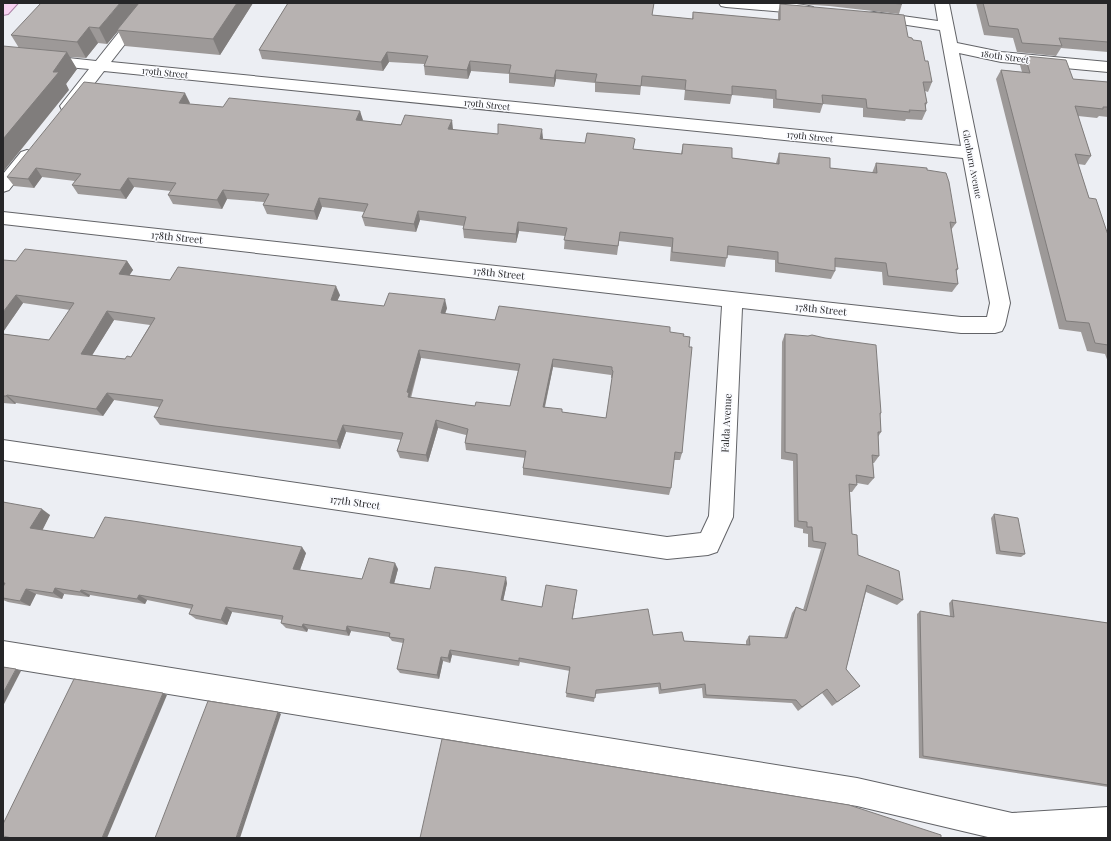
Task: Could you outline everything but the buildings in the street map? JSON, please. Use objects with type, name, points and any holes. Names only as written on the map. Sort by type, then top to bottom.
[{"type":"main road","points":[[3,11],[11,3]]},
{"type":"street","points":[[57,120],[150,3]]},
{"type":"street","points":[[726,3],[819,11]]},
{"type":"street","name":"Glenburn Avenue","points":[[942,3],[1000,303],[995,325]]},
{"type":"street","points":[[858,14],[890,17],[947,27]]},
{"type":"street","name":"180th Street","points":[[950,46],[1001,57],[1108,67]]},
{"type":"street","name":"179th Street","points":[[3,56],[971,153]]},
{"type":"street","points":[[3,186],[37,144]]},
{"type":"street","name":"178th Street","points":[[3,218],[961,325],[995,325]]},
{"type":"street","name":"Falda Avenue","points":[[708,544],[721,517],[732,299]]},
{"type":"street","name":"177th Street","points":[[3,450],[667,548],[708,544]]},
{"type":"street","points":[[3,654],[858,792],[1012,828],[1108,822]]}]
